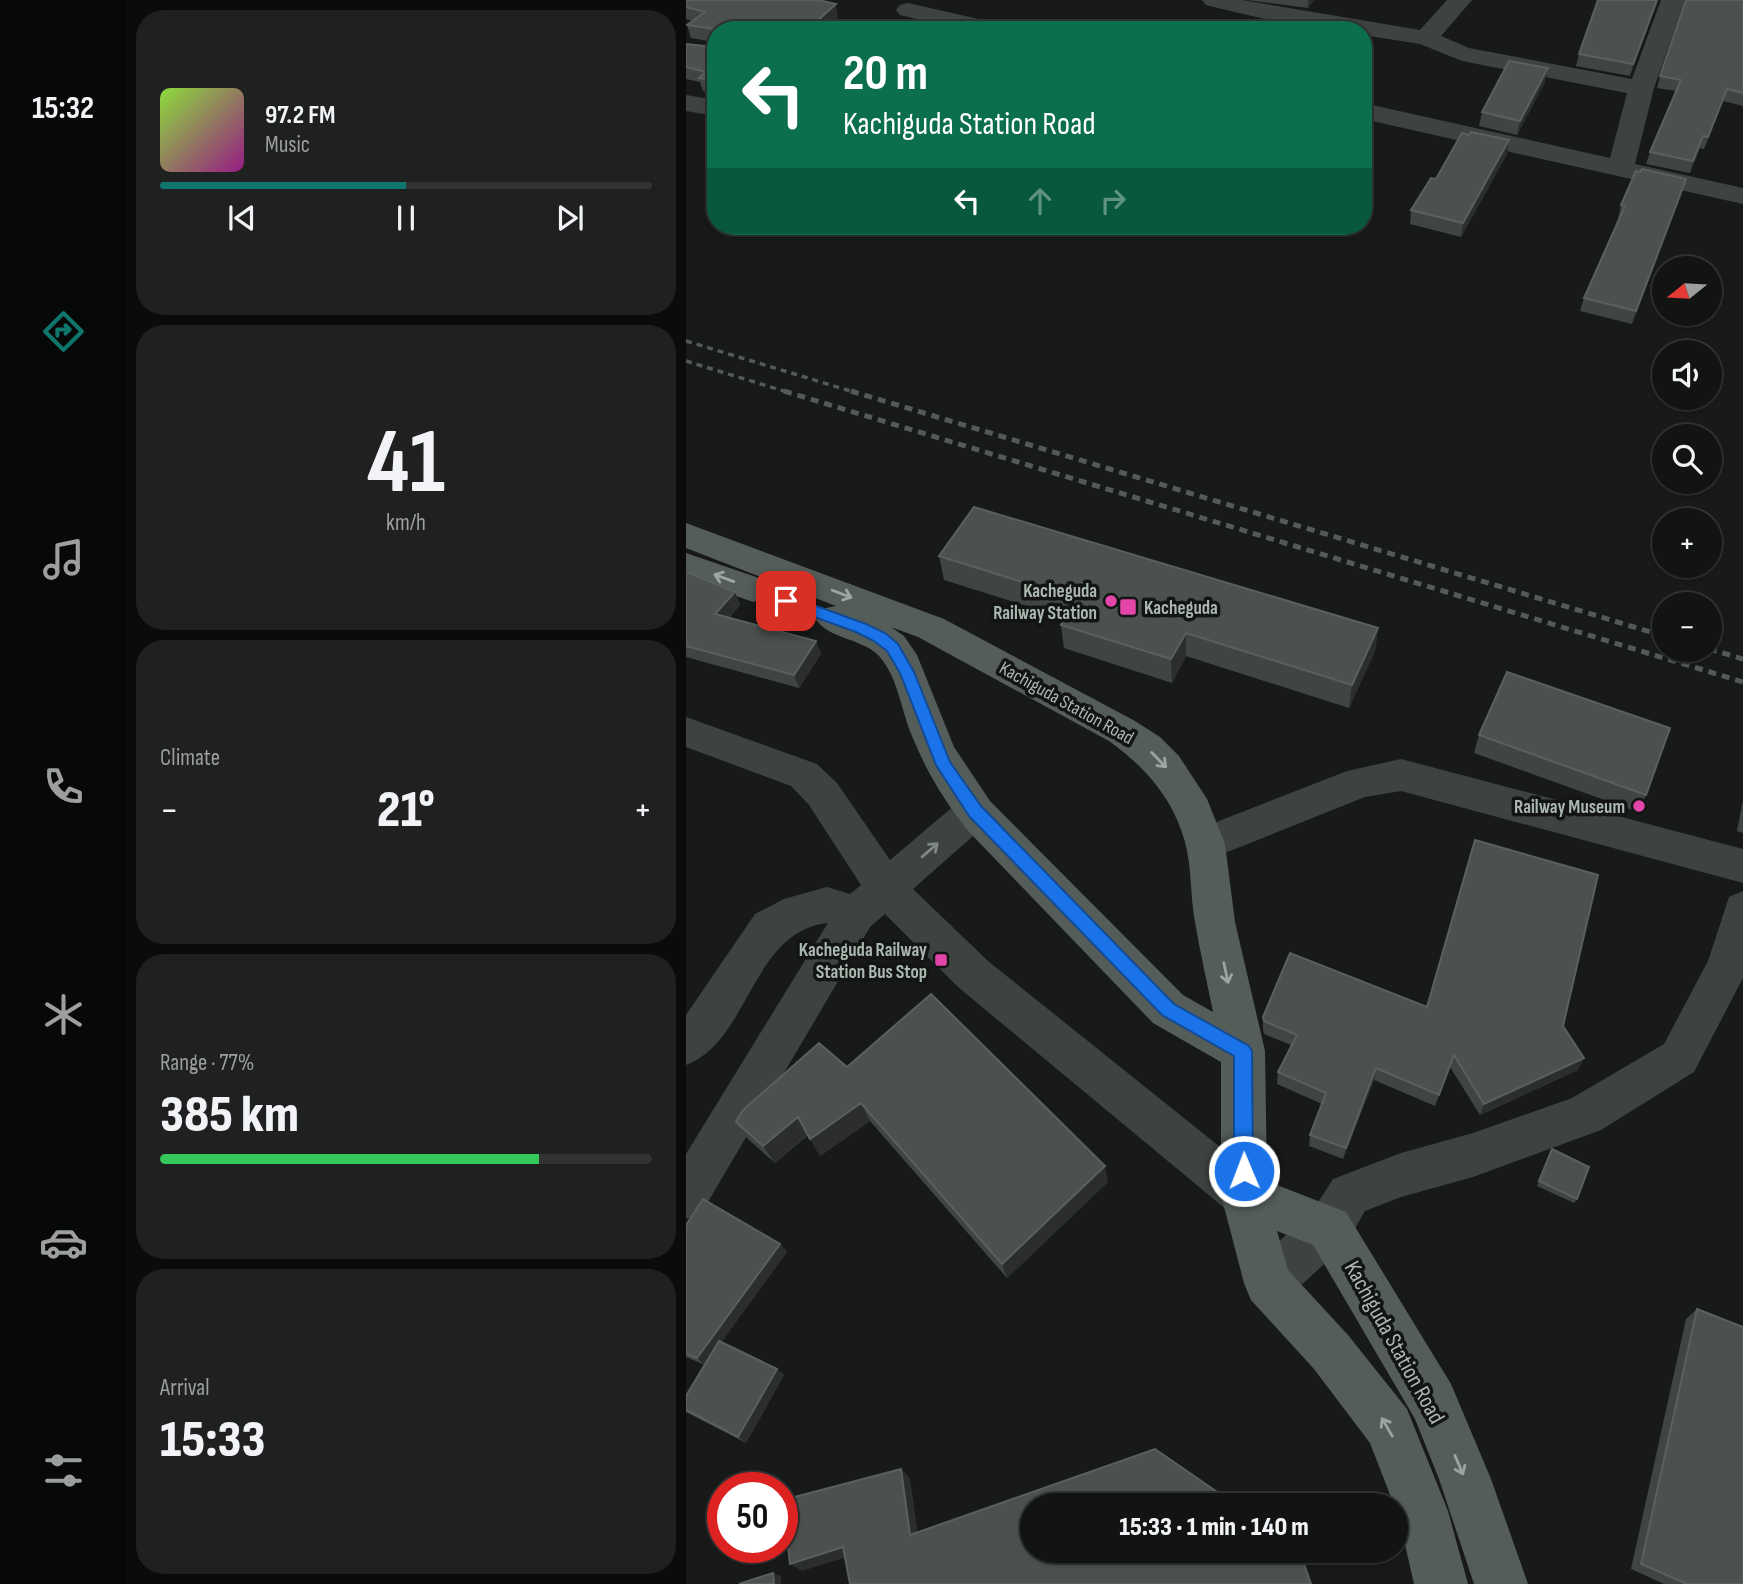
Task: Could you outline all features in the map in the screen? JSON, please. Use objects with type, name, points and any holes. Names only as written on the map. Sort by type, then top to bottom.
[{"type":"main road","name":"Kachiguda Station Road","points":[[686,536],[931,628],[1122,731],[1147,748],[1166,767],[1193,810],[1205,844],[1215,922],[1243,1051],[1244,1195],[1268,1283],[1331,1352],[1389,1427],[1422,1511],[1441,1584]]},
{"type":"main road","points":[[686,565],[861,628],[879,637],[892,648],[907,672],[943,765],[975,811],[1168,1009],[1243,1051]]},
{"type":"main road","points":[[1244,1195],[1329,1228]]},
{"type":"main road","name":"Kachiguda Station Road","points":[[1329,1228],[1433,1402],[1465,1479],[1501,1584]]},
{"type":"street","points":[[1214,0],[1323,21]]},
{"type":"street","points":[[1426,38],[1460,0]]},
{"type":"street","points":[[1620,169],[1641,88],[1673,0]]},
{"type":"street","points":[[910,13],[950,21]]},
{"type":"street","points":[[1372,29],[1426,38],[1462,54],[1641,88]]},
{"type":"street","points":[[686,103],[707,106]]},
{"type":"street","points":[[1372,113],[1743,196]]},
{"type":"street","points":[[686,732],[804,775],[823,794],[871,901],[973,974],[1244,1195]]},
{"type":"street","points":[[1205,844],[1361,782],[1401,775],[1743,866]]},
{"type":"street","points":[[686,1196],[871,901],[975,811]]},
{"type":"street","points":[[686,1045],[694,1039],[770,927],[798,912],[827,905],[871,901]]},
{"type":"street","points":[[1268,1283],[1329,1228],[1349,1195],[1401,1175],[1473,1155],[1585,1115],[1679,1058],[1728,965],[1743,909]]},
{"type":"building","points":[[686,0],[818,0],[836,4],[817,21],[707,21],[707,28],[687,25],[705,12],[686,7]]},
{"type":"building","points":[[1598,0],[1657,0],[1633,64],[1579,54]]},
{"type":"building","points":[[1686,0],[1743,0],[1743,93],[1727,89],[1708,137],[1703,136],[1693,161],[1650,152],[1681,80],[1660,76]]},
{"type":"building","points":[[686,44],[707,46],[707,80],[699,78],[706,72],[686,67]]},
{"type":"building","points":[[1509,61],[1548,68],[1520,121],[1482,112]]},
{"type":"building","points":[[1471,132],[1509,140],[1463,223],[1411,210],[1431,178],[1436,179],[1462,133],[1469,135]]},
{"type":"building","points":[[1642,169],[1686,179],[1657,256],[1652,256],[1652,269],[1636,311],[1584,298],[1625,206],[1621,205],[1636,171],[1640,172]]},
{"type":"building","name":"Kacheguda Railway Station","points":[[974,507],[1378,628],[1352,685],[1186,633],[1171,659],[1061,625],[1077,599],[939,556]]},
{"type":"building","points":[[686,572],[735,592],[715,614],[816,641],[794,675],[686,646]]},
{"type":"building","points":[[1507,672],[1670,728],[1646,795],[1479,735]]},
{"type":"building","points":[[1475,840],[1598,875],[1563,1026],[1584,1058],[1484,1104],[1454,1055],[1439,1095],[1376,1068],[1346,1148],[1310,1135],[1326,1093],[1278,1072],[1297,1035],[1264,1021],[1263,1017],[1290,953],[1427,1007]]},
{"type":"building","points":[[931,994],[1105,1166],[1002,1264],[861,1103],[810,1139],[798,1117],[763,1146],[736,1122],[743,1110],[819,1043],[847,1067]]},
{"type":"building","points":[[1552,1149],[1589,1167],[1577,1199],[1539,1181]]},
{"type":"building","points":[[703,1199],[780,1244],[697,1358],[686,1354],[686,1225]]},
{"type":"building","points":[[1697,1309],[1743,1327],[1743,1584],[1687,1584],[1641,1564]]},
{"type":"building","points":[[719,1341],[777,1369],[738,1437],[686,1410],[686,1396]]},
{"type":"building","points":[[1155,1449],[1219,1493],[1030,1493]]},
{"type":"building","points":[[901,1469],[910,1535],[1020,1496],[1020,1563],[1304,1563],[1311,1584],[850,1584],[843,1547],[798,1561],[798,1496]]},
{"type":"building","points":[[773,1573],[774,1584],[739,1584]]},
{"type":"railway","points":[[686,341],[857,393]]},
{"type":"railway","points":[[686,361],[790,393]]},
{"type":"railway","points":[[784,391],[1743,682]]},
{"type":"railway","points":[[851,391],[1652,632]]},
{"type":"railway","points":[[1722,653],[1743,659]]},
{"type":"place","name":"Kacheguda Railway Station","points":[[1111,601]]},
{"type":"place","name":"Kacheguda","points":[[1128,607]]},
{"type":"place","name":"Railway Museum","points":[[1639,806]]},
{"type":"place","name":"Kacheguda Railway Station Bus Stop","points":[[941,960]]},
{"type":"route","points":[[786,601],[861,628],[879,637],[892,648],[907,672],[943,765],[975,811],[1168,1009],[1243,1051],[1244,1171]]}]
